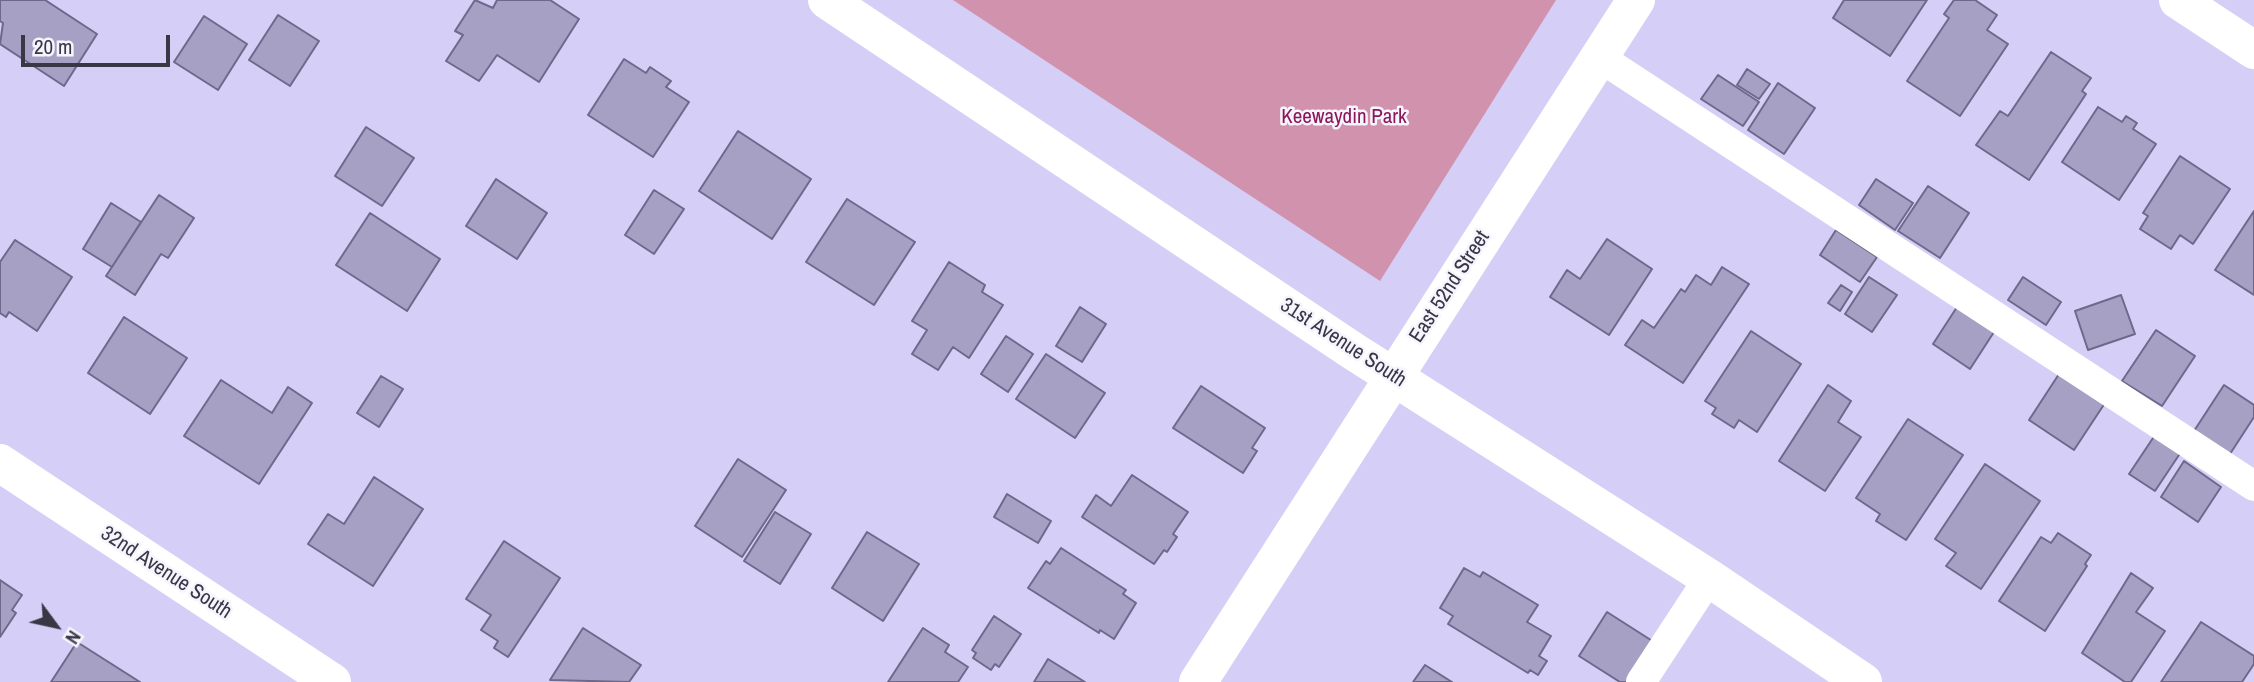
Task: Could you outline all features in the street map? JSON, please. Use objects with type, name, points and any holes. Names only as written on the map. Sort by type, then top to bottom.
[{"type":"street","name":"31st Avenue South","points":[[827,0],[1393,376],[1709,578],[1863,682]]},
{"type":"street","name":"East 52nd Street","points":[[1198,682],[1636,0]]},
{"type":"street","points":[[2178,0],[2254,50]]},
{"type":"street","name":"32nd Avenue South","points":[[0,463],[332,682]]},
{"type":"lane","points":[[1598,57],[2254,486]]},
{"type":"lane","points":[[1642,682],[1709,578]]},
{"type":"green space","name":"Keewaydin Park","points":[[953,0],[1556,0],[1380,281]]},
{"type":"building","points":[[0,0],[45,0],[97,34],[64,86],[0,44],[3,23],[0,21]]},
{"type":"building","points":[[475,0],[493,8],[497,0],[550,0],[579,19],[539,82],[497,55],[479,81],[446,61],[463,35],[455,31]]},
{"type":"building","points":[[1844,0],[1927,0],[1890,56],[1833,18]]},
{"type":"building","points":[[1954,0],[1975,0],[1997,15],[1987,30],[2008,44],[1960,116],[1907,81],[1949,18],[1944,14]]},
{"type":"building","points":[[278,15],[319,41],[290,86],[249,60]]},
{"type":"building","points":[[204,16],[247,44],[218,90],[174,62]]},
{"type":"building","points":[[2051,52],[2091,78],[2082,91],[2086,94],[2029,180],[1976,145],[2000,111],[2008,116]]},
{"type":"building","points":[[624,59],[646,73],[650,67],[671,81],[666,87],[689,102],[653,157],[588,115]]},
{"type":"building","points":[[1747,69],[1770,84],[1759,99],[1737,85]]},
{"type":"building","points":[[1718,75],[1759,102],[1743,126],[1701,99]]},
{"type":"building","points":[[1778,83],[1815,108],[1784,154],[1748,130]]},
{"type":"building","points":[[2098,107],[2122,122],[2126,116],[2137,123],[2133,129],[2156,144],[2119,200],[2062,162]]},
{"type":"building","points":[[366,127],[414,158],[382,206],[335,176]]},
{"type":"building","points":[[738,131],[811,179],[772,239],[699,191]]},
{"type":"building","points":[[2180,156],[2230,189],[2193,244],[2180,235],[2171,249],[2140,229],[2148,216],[2143,213]]},
{"type":"building","points":[[496,179],[547,213],[517,259],[466,226]]},
{"type":"building","points":[[1876,179],[1913,203],[1895,230],[1859,205]]},
{"type":"building","points":[[1928,186],[1969,213],[1940,258],[1898,231]]},
{"type":"building","points":[[654,190],[684,209],[654,254],[625,235]]},
{"type":"building","points":[[159,195],[194,218],[168,258],[161,254],[135,295],[106,276]]},
{"type":"building","points":[[847,199],[915,242],[874,305],[806,262]]},
{"type":"building","points":[[111,203],[141,222],[112,267],[83,249]]},
{"type":"building","points":[[2254,211],[2254,295],[2215,270]]},
{"type":"building","points":[[370,213],[440,259],[407,311],[336,265]]},
{"type":"building","points":[[1836,230],[1877,257],[1860,282],[1820,255]]},
{"type":"building","points":[[1607,239],[1652,269],[1609,335],[1550,297],[1567,270],[1580,279]]},
{"type":"building","points":[[15,240],[72,277],[37,331],[9,312],[6,317],[0,313],[0,262]]},
{"type":"building","points":[[949,262],[985,285],[982,292],[1003,305],[969,358],[953,347],[938,370],[912,354],[927,330],[912,321]]},
{"type":"building","points":[[1722,267],[1749,284],[1683,383],[1625,345],[1642,320],[1654,328],[1681,289],[1685,292],[1696,275],[1711,285]]},
{"type":"building","points":[[1869,277],[1897,295],[1872,332],[1845,314]]},
{"type":"building","points":[[2023,277],[2061,302],[2046,325],[2008,300]]},
{"type":"building","points":[[1841,285],[1852,292],[1840,311],[1828,303]]},
{"type":"building","points":[[2121,295],[2135,334],[2088,350],[2075,311]]},
{"type":"building","points":[[1080,307],[1106,324],[1082,362],[1056,346]]},
{"type":"building","points":[[1957,307],[1994,332],[1970,369],[1933,344]]},
{"type":"building","points":[[124,317],[187,358],[150,414],[88,373]]},
{"type":"building","points":[[2156,330],[2195,356],[2162,406],[2122,381]]},
{"type":"building","points":[[1751,331],[1801,364],[1757,432],[1739,420],[1734,428],[1712,414],[1716,408],[1705,401]]},
{"type":"building","points":[[1006,336],[1033,354],[1008,392],[981,374]]},
{"type":"building","points":[[1046,354],[1105,393],[1075,438],[1016,399]]},
{"type":"building","points":[[2059,374],[2105,403],[2074,450],[2029,420]]},
{"type":"building","points":[[381,376],[403,389],[379,427],[357,413]]},
{"type":"building","points":[[221,380],[272,413],[288,387],[312,403],[259,484],[184,436]]},
{"type":"building","points":[[1828,385],[1851,401],[1838,422],[1861,437],[1825,491],[1779,461]]},
{"type":"building","points":[[2224,385],[2254,405],[2254,417],[2230,454],[2194,431]]},
{"type":"building","points":[[1201,386],[1265,428],[1252,448],[1257,451],[1243,473],[1173,428]]},
{"type":"building","points":[[1908,419],[1963,455],[1906,540],[1876,521],[1880,514],[1856,498]]},
{"type":"building","points":[[2155,435],[2181,452],[2155,491],[2129,474]]},
{"type":"building","points":[[738,459],[786,490],[742,557],[695,526]]},
{"type":"building","points":[[2184,461],[2221,487],[2198,522],[2161,497]]},
{"type":"building","points":[[1985,464],[2040,501],[1981,589],[1946,566],[1956,553],[1935,539]]},
{"type":"building","points":[[1132,475],[1188,512],[1173,534],[1177,537],[1167,552],[1164,550],[1154,564],[1082,517],[1096,495],[1111,506]]},
{"type":"building","points":[[374,477],[423,509],[373,586],[308,544],[328,514],[344,524]]},
{"type":"building","points":[[1007,494],[1051,521],[1038,543],[994,517]]},
{"type":"building","points":[[775,512],[811,534],[780,584],[744,561]]},
{"type":"building","points":[[867,532],[919,564],[883,621],[832,588]]},
{"type":"building","points":[[2058,533],[2091,555],[2085,564],[2087,566],[2045,631],[1999,601],[2041,537],[2051,543]]},
{"type":"building","points":[[504,541],[560,578],[508,657],[494,648],[498,641],[481,630],[491,615],[466,599]]},
{"type":"building","points":[[1061,548],[1126,590],[1123,594],[1136,603],[1114,639],[1100,630],[1099,633],[1028,588],[1046,561],[1050,564]]},
{"type":"building","points":[[1464,568],[1480,577],[1483,572],[1538,605],[1527,622],[1551,636],[1539,656],[1547,661],[1538,675],[1530,670],[1528,673],[1448,624],[1453,616],[1440,608]]},
{"type":"building","points":[[2131,573],[2153,588],[2136,612],[2165,631],[2131,682],[2125,682],[2082,653]]},
{"type":"building","points":[[0,580],[22,595],[12,610],[16,613],[0,637]]},
{"type":"building","points":[[1607,612],[1654,642],[1627,682],[1620,682],[1579,656]]},
{"type":"building","points":[[994,616],[1021,634],[999,667],[995,664],[991,670],[973,658],[976,653],[972,650]]},
{"type":"building","points":[[2201,622],[2254,656],[2254,664],[2242,682],[2161,682]]},
{"type":"building","points":[[583,628],[641,665],[629,682],[550,680]]},
{"type":"building","points":[[923,628],[949,645],[945,652],[968,667],[958,682],[888,682]]},
{"type":"building","points":[[77,642],[140,682],[51,682]]},
{"type":"building","points":[[1048,659],[1085,682],[1034,682]]},
{"type":"building","points":[[1425,665],[1452,682],[1413,682]]}]
